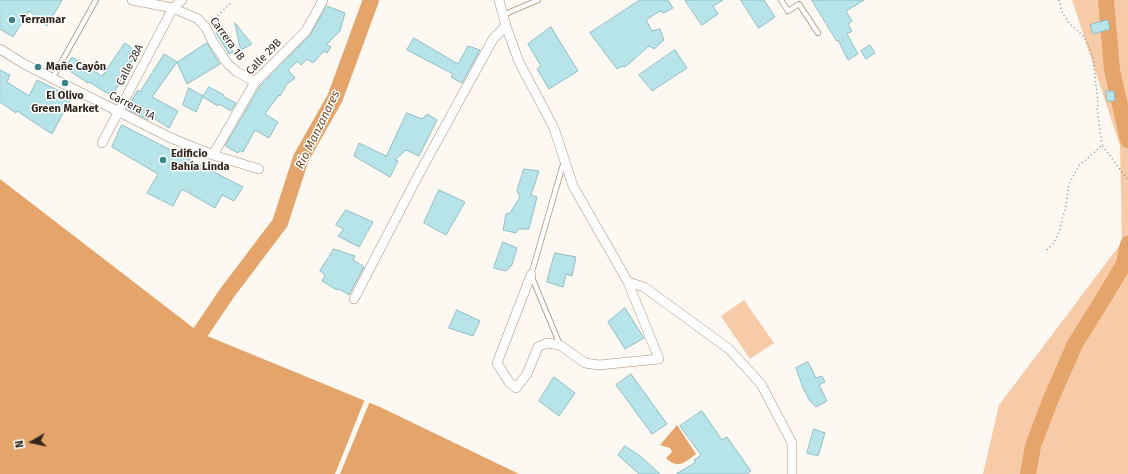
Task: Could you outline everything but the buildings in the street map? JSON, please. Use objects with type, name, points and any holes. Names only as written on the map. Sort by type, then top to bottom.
[{"type":"street","name":"Carrera 1B","points":[[132,0],[174,8],[198,19],[206,28],[212,42],[227,63],[237,72],[256,82]]},
{"type":"street","name":"Calle 28A","points":[[102,143],[174,8],[182,0]]},
{"type":"street","name":"Calle 29B","points":[[213,154],[256,82],[306,31],[323,0]]},
{"type":"street","points":[[499,0],[506,26],[519,62],[554,128],[573,186],[628,282],[659,359],[599,365],[585,363],[560,345],[547,343],[538,347],[527,374],[516,388],[509,382],[497,363],[531,275]]},
{"type":"street","points":[[354,300],[419,174],[493,39],[506,26]]},
{"type":"street","name":"Carrera 1A","points":[[0,49],[52,79],[171,138],[259,169]]},
{"type":"street","points":[[628,282],[644,287],[729,349],[760,384],[792,443],[792,474]]},
{"type":"lane","points":[[52,79],[96,0]]},
{"type":"lane","points":[[503,15],[538,0]]},
{"type":"lane","points":[[781,0],[788,11],[800,4],[818,33]]},
{"type":"lane","points":[[560,345],[531,275],[564,160]]},
{"type":"path","points":[[1058,0],[1062,12],[1068,22],[1084,37],[1093,58],[1102,145],[1128,180]]},
{"type":"path","points":[[206,28],[231,3]]},
{"type":"path","points":[[1047,250],[1053,244],[1060,230],[1069,184],[1080,164],[1102,145]]},
{"type":"shaded area","points":[[1072,0],[1128,0],[1128,474],[983,474],[999,405],[1122,242],[1120,146]]},
{"type":"shaded area","points":[[0,179],[200,333],[380,407],[519,474],[0,474]]},
{"type":"shaded area","points":[[744,300],[774,343],[750,359],[721,316]]},
{"type":"shaded area","points":[[677,425],[696,454],[681,464],[674,464],[670,462],[666,458],[672,452],[670,448],[660,445]]},
{"type":"pier","points":[[365,399],[370,401],[340,474],[335,474]]},
{"type":"waterway","name":"Río Manzanares","points":[[200,333],[227,293],[280,223],[301,158],[335,98],[371,0]]},
{"type":"waterway","points":[[1106,0],[1112,70],[1128,140]]},
{"type":"waterway","points":[[1028,474],[1033,446],[1050,401],[1075,344],[1124,264],[1128,244]]},
{"type":"place","name":"Terramar","points":[[12,20]]},
{"type":"place","name":"Mañe Cayón","points":[[38,67]]},
{"type":"place","name":"El Olivo Green Market","points":[[65,83]]},
{"type":"place","name":"Edificio Bahía Linda","points":[[163,160]]}]
